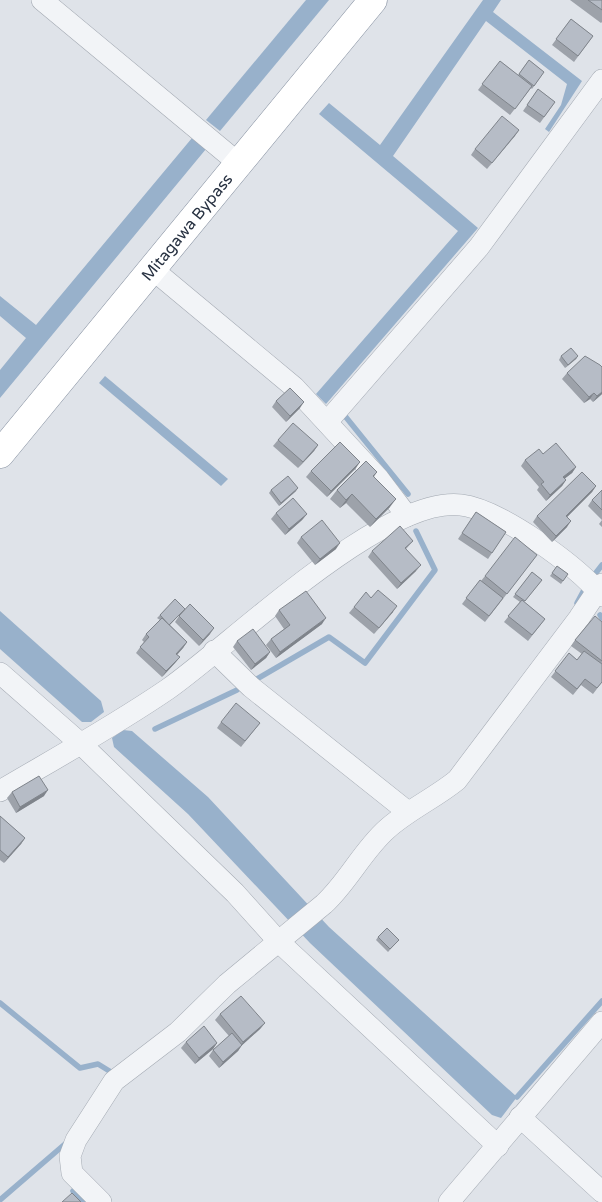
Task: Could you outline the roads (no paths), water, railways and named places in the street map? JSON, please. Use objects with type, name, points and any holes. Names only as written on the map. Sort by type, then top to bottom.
[{"type":"highway","name":"Mitagawa Bypass","points":[[0,454],[237,162],[373,0]]},
{"type":"street","points":[[42,0],[237,162]]},
{"type":"street","points":[[327,422],[479,247],[602,80]]},
{"type":"street","points":[[151,268],[294,387],[379,479],[407,516]]},
{"type":"street","points":[[0,791],[81,744],[170,687],[316,573],[386,526],[432,507],[460,505],[493,515],[530,537],[600,590],[457,780],[442,793],[408,812],[385,831],[336,893],[227,984],[178,1032],[114,1081],[76,1140],[70,1156],[72,1173],[101,1202]]},
{"type":"street","points":[[214,652],[251,687],[408,812]]},
{"type":"street","points":[[0,673],[81,744],[285,937],[498,1146]]},
{"type":"street","points":[[449,1202],[602,1022]]},
{"type":"street","points":[[520,1117],[602,1192]]},
{"type":"water","points":[[306,0],[329,0],[220,131],[206,120]]},
{"type":"water","points":[[483,0],[501,0],[493,12],[582,81],[549,132],[545,129],[561,105],[567,84],[486,21],[393,156],[478,228],[326,404],[316,394],[458,231],[319,114],[329,103],[380,145]]},
{"type":"water","points":[[192,138],[206,149],[0,398],[0,370],[26,338],[0,316],[0,296],[36,325]]},
{"type":"water","points":[[105,376],[228,479],[221,486],[99,383]]},
{"type":"water","points":[[0,611],[101,701],[104,712],[91,722],[82,722],[0,649]]},
{"type":"water","points":[[123,730],[132,731],[208,797],[329,927],[517,1097],[501,1118],[492,1115],[310,943],[188,814],[114,747],[112,738]]},
{"type":"waterway","points":[[345,416],[408,494]]},
{"type":"waterway","points":[[255,680],[329,637],[365,663],[435,570],[416,531]]},
{"type":"waterway","points":[[595,574],[602,565]]},
{"type":"waterway","points":[[577,603],[584,590]]},
{"type":"waterway","points":[[155,729],[237,690]]},
{"type":"waterway","points":[[517,1097],[602,1001]]},
{"type":"waterway","points":[[0,1003],[80,1068],[98,1064],[111,1072]]},
{"type":"waterway","points":[[0,1200],[65,1144]]},
{"type":"waterway","points":[[73,1191],[84,1202]]}]
